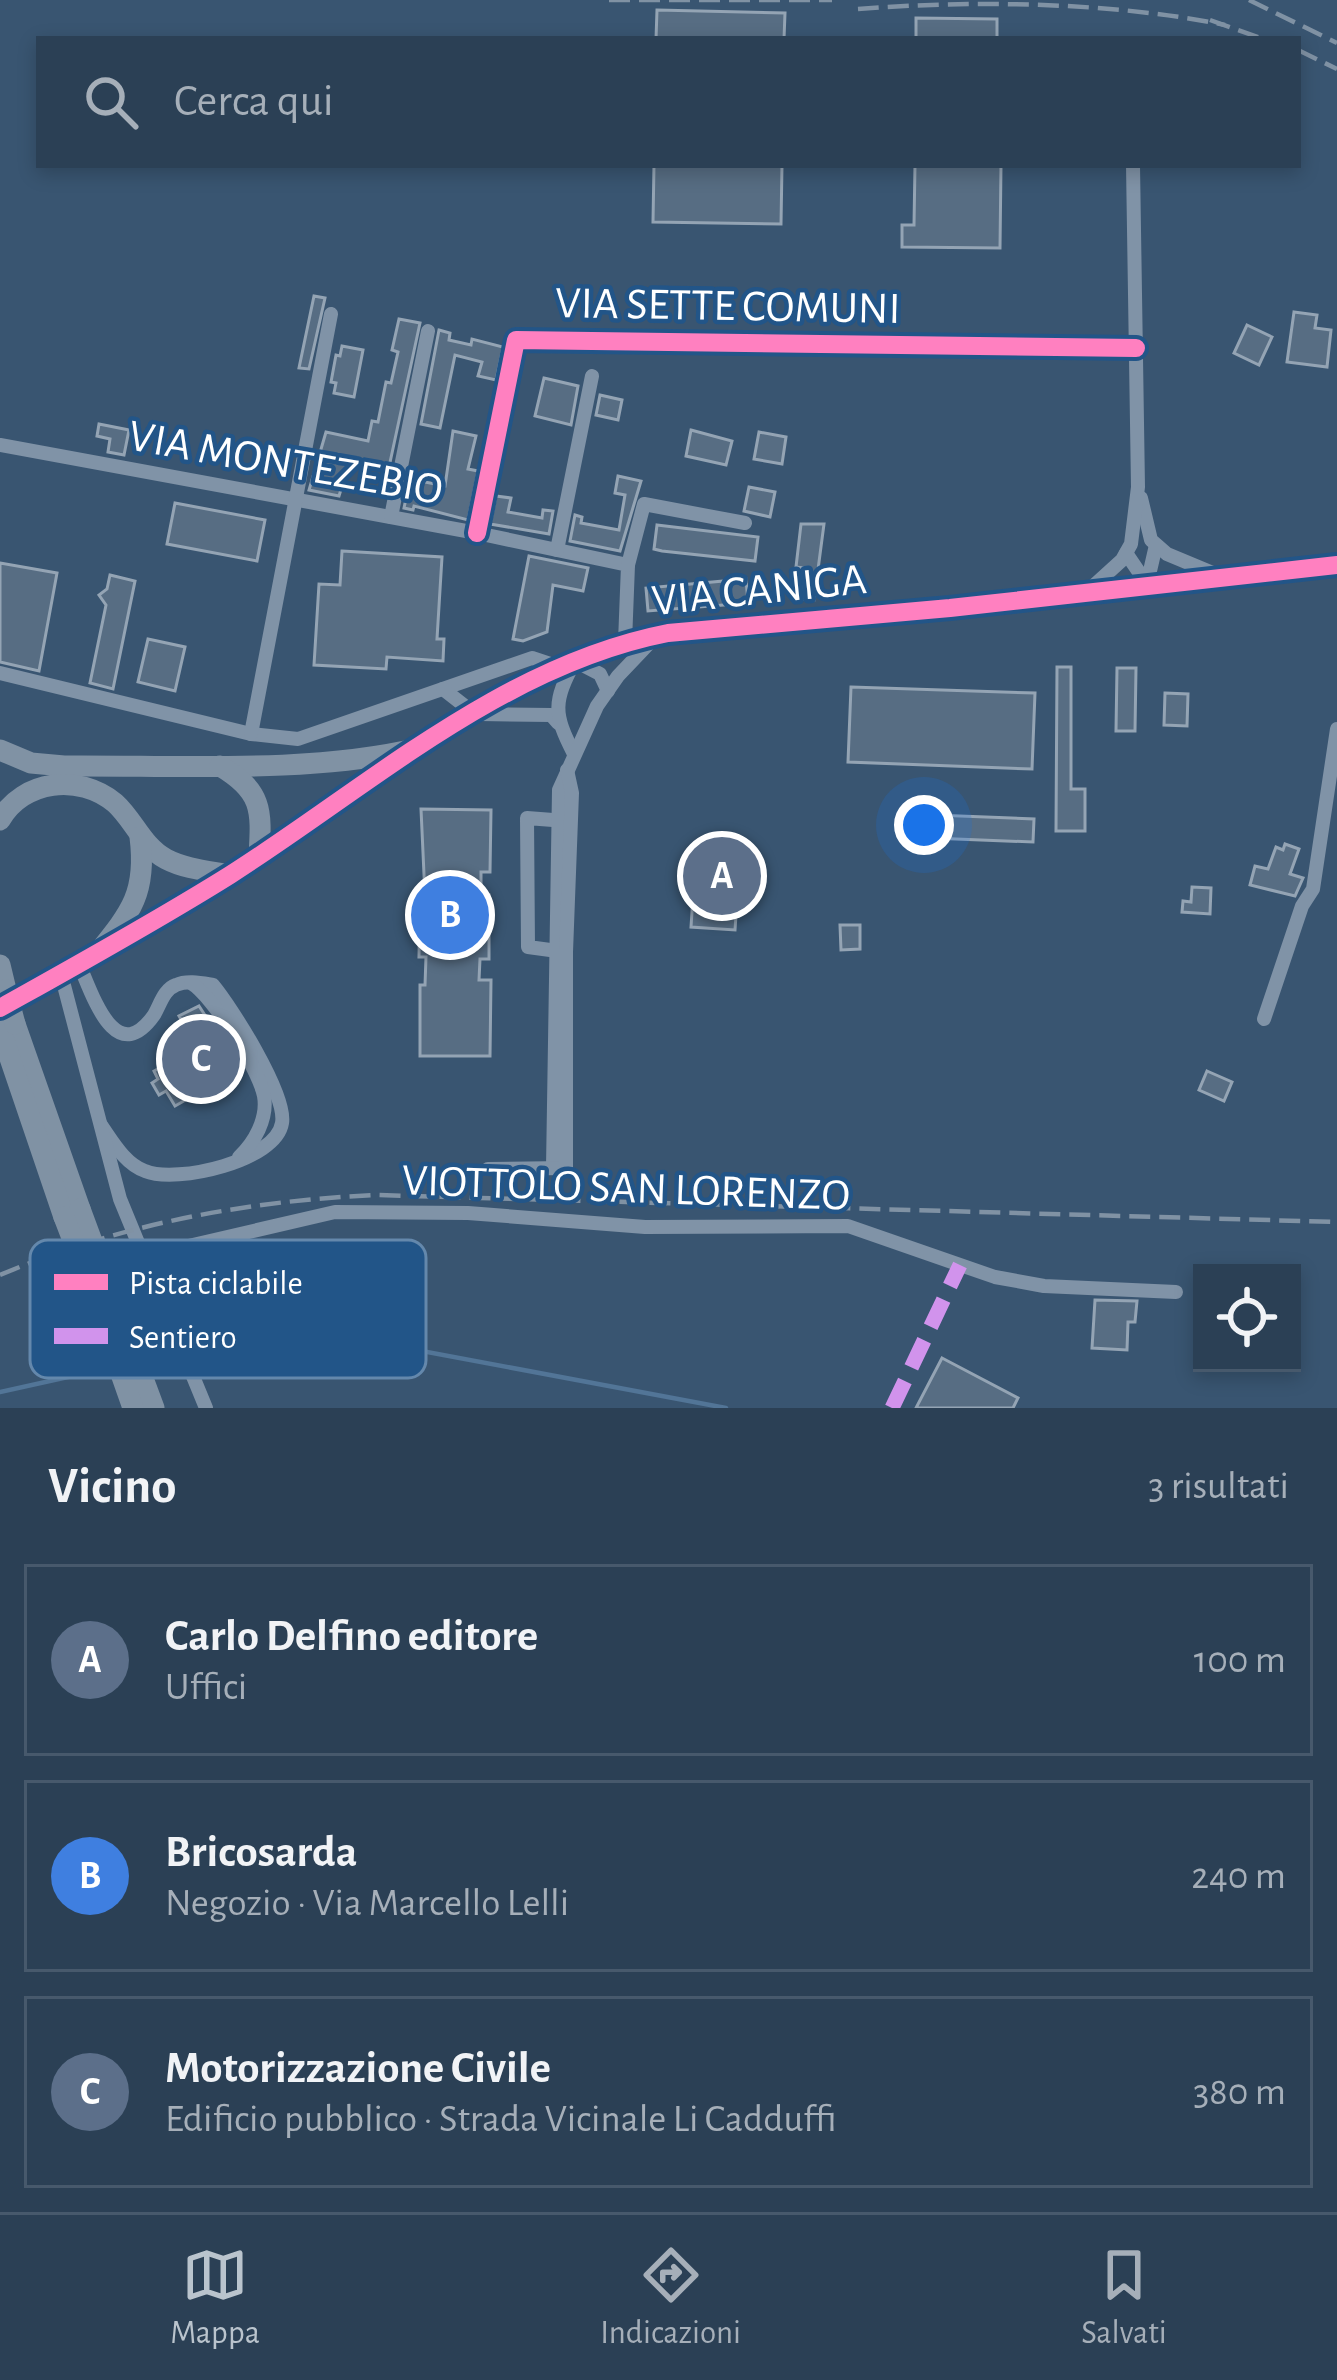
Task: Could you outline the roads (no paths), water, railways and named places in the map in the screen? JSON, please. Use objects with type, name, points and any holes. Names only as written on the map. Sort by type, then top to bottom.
[{"type":"highway","points":[[0,750],[31,763],[64,766],[380,758],[419,748]]},
{"type":"highway","points":[[218,764],[251,790],[261,812],[259,855]]},
{"type":"highway","points":[[0,820],[9,805],[34,788],[61,784],[89,788],[114,802],[163,858],[230,874]]},
{"type":"highway","points":[[88,959],[127,918],[140,891],[144,866],[140,837]]},
{"type":"highway","points":[[3,997],[82,1240]]},
{"type":"highway","points":[[124,1378],[133,1408]]},
{"type":"highway","points":[[141,1378],[154,1408]]},
{"type":"street","points":[[1089,590],[1131,544],[1138,488],[1132,168]]},
{"type":"street","points":[[251,734],[331,314]]},
{"type":"street","points":[[391,517],[428,331]]},
{"type":"street","name":"VIA SETTE COMUNI","points":[[477,532],[515,340],[1136,348]]},
{"type":"street","points":[[557,550],[592,376]]},
{"type":"street","name":"VIA MONTEZEBIO","points":[[0,445],[477,532],[628,565]]},
{"type":"street","points":[[1138,488],[1151,540],[1167,554],[1220,577]]},
{"type":"street","points":[[625,642],[628,565],[644,504],[745,523]]},
{"type":"street","points":[[1147,584],[1156,545]]},
{"type":"street","points":[[1126,554],[1147,584]]},
{"type":"street","name":"VIA CANIGA","points":[[3,997],[61,974],[230,874],[475,714],[559,667],[625,642],[1337,565]]},
{"type":"street","points":[[488,1168],[560,1168],[565,821],[572,793],[567,770],[608,691],[657,635]]},
{"type":"street","points":[[0,673],[251,734],[298,739],[532,658],[559,667]]},
{"type":"street","points":[[558,723],[557,694],[575,661],[600,674],[608,691]]},
{"type":"street","points":[[443,689],[475,714],[551,715],[574,754]]},
{"type":"street","points":[[1264,1019],[1296,921],[1313,889],[1337,729]]},
{"type":"street","points":[[562,952],[528,947],[527,818],[565,821]]},
{"type":"street","points":[[88,959],[100,1011],[111,1030],[119,1033],[150,1020],[168,989],[188,982],[213,985],[283,1102],[283,1127],[263,1152],[196,1171],[152,1174],[142,1170],[125,1158],[101,1125]]},
{"type":"street","points":[[61,974],[135,1240]]},
{"type":"street","points":[[188,982],[209,998],[265,1099],[253,1144],[224,1166]]},
{"type":"street","name":"VIOTTOLO SAN LORENZO","points":[[213,1240],[335,1211],[468,1213],[646,1227],[848,1226],[995,1277],[1044,1286],[1176,1292]]},
{"type":"street","points":[[193,1378],[206,1408]]},
{"type":"waterway","points":[[426,1352],[726,1408]]},
{"type":"waterway","points":[[0,1392],[63,1378]]},
{"type":"railway","points":[[609,0],[832,0]]},
{"type":"railway","points":[[1249,0],[1337,43]]},
{"type":"railway","points":[[858,9],[1043,5],[1225,25]]},
{"type":"railway","points":[[1210,20],[1255,36]]},
{"type":"railway","points":[[1301,51],[1337,69]]},
{"type":"railway","points":[[98,1240],[231,1210],[376,1195],[1337,1222]]},
{"type":"railway","points":[[0,1275],[30,1263]]},
{"type":"place","name":"Carlo Delfino editore","points":[[722,876]]},
{"type":"place","name":"Bricosarda","points":[[450,915]]},
{"type":"place","name":"Motorizzazione Civile","points":[[201,1059]]}]
